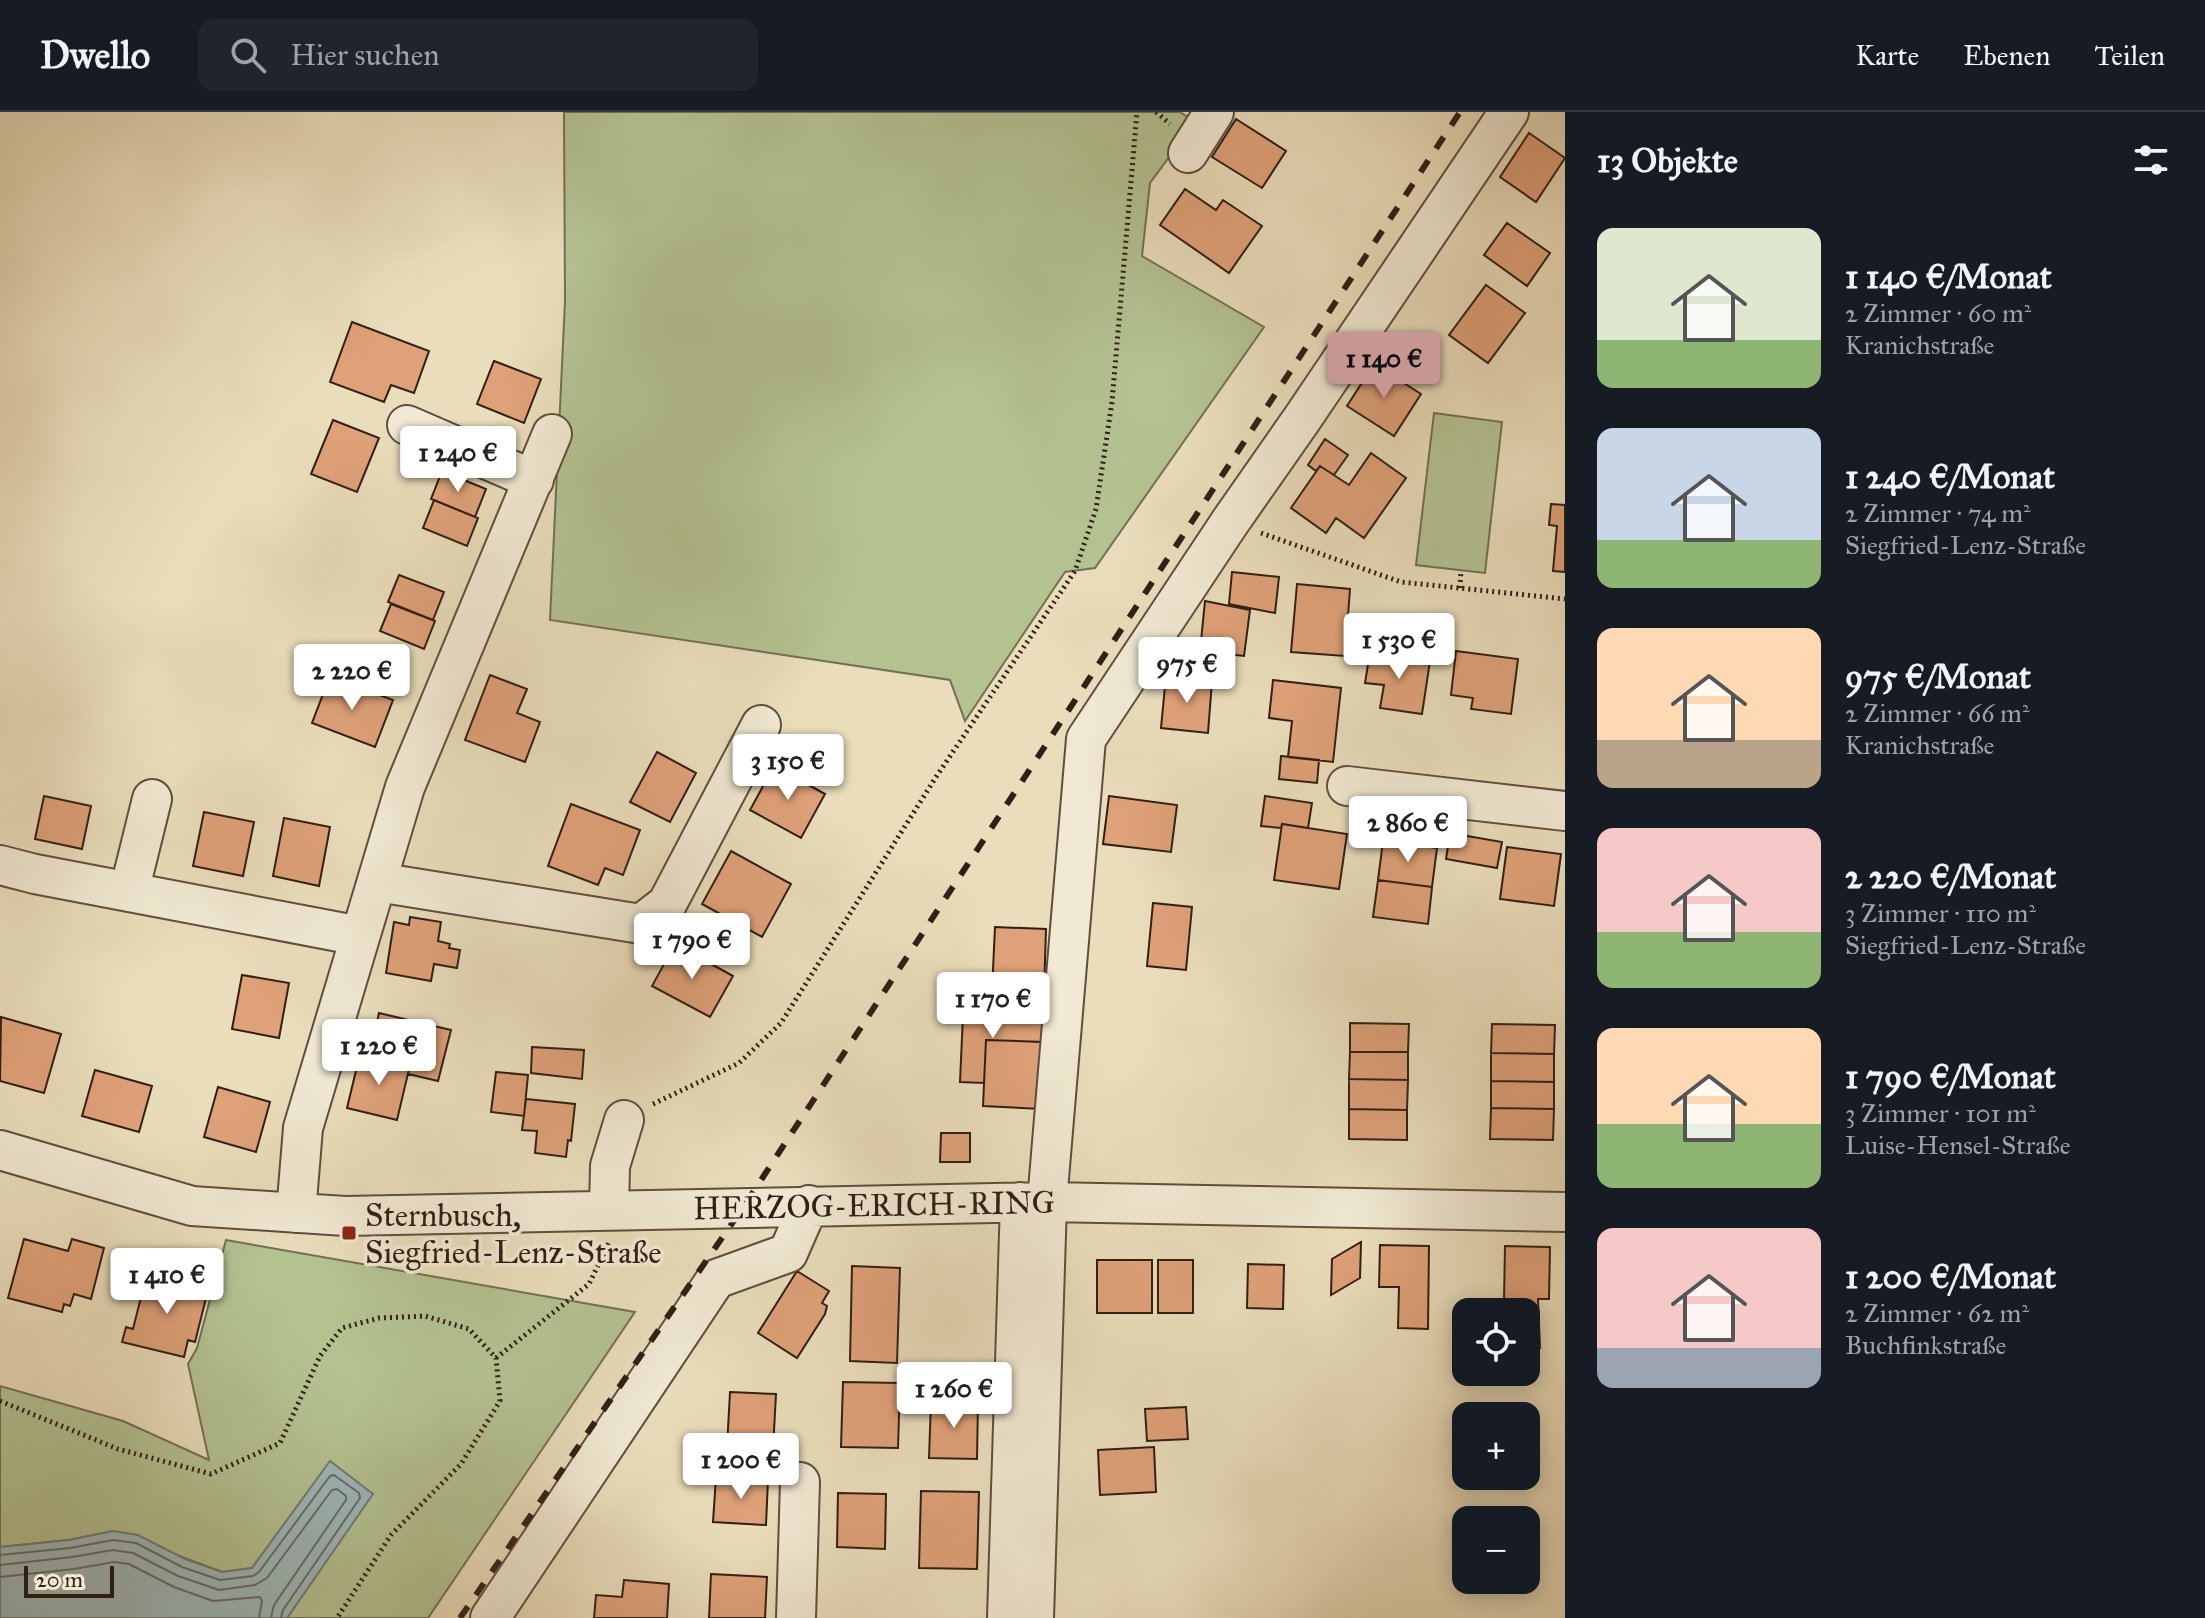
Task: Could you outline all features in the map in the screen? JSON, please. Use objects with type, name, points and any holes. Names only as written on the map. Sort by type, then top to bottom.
[{"type":"street","points":[[1188,153],[1214,112]]},
{"type":"street","points":[[1007,1618],[1033,1202],[1086,739],[1509,112]]},
{"type":"street","points":[[407,425],[534,480]]},
{"type":"street","points":[[296,1213],[303,1128],[405,787],[552,434]]},
{"type":"street","points":[[377,882],[641,924],[667,904],[761,725]]},
{"type":"street","points":[[1347,786],[1565,811]]},
{"type":"street","points":[[129,892],[152,799]]},
{"type":"street","points":[[0,865],[360,936]]},
{"type":"street","points":[[609,1210],[610,1166],[624,1120]]},
{"type":"street","name":"HERZOG-ERICH-RING","points":[[0,1150],[192,1206],[345,1216],[1033,1202],[1565,1212]]},
{"type":"street","points":[[1033,1202],[1034,1618]]},
{"type":"street","points":[[490,1618],[716,1279],[788,1253],[809,1205]]},
{"type":"street","points":[[796,1618],[800,1482]]},
{"type":"path","points":[[624,1120],[739,1063],[781,1023],[936,777],[1075,571],[1096,509],[1112,402],[1137,112]]},
{"type":"path","points":[[1230,522],[1401,582],[1565,599]]},
{"type":"path","points":[[1460,588],[1461,570]]},
{"type":"path","points":[[496,1358],[589,1284],[609,1248],[609,1210]]},
{"type":"path","points":[[0,1401],[118,1449],[211,1474],[280,1443],[320,1356],[342,1328],[379,1318],[425,1316],[469,1329],[496,1358],[500,1401],[461,1464],[391,1535],[337,1618]]},
{"type":"green space","points":[[564,112],[1180,112],[1195,122],[1150,183],[1142,256],[1264,327],[1095,568],[1065,572],[965,721],[950,680],[550,620],[565,301]]},
{"type":"green space","points":[[1434,413],[1502,422],[1485,573],[1416,565]]},
{"type":"green space","points":[[226,1240],[635,1312],[428,1618],[287,1618],[372,1494],[331,1462],[252,1568],[222,1572],[113,1531],[69,1540],[0,1547],[0,1386],[123,1421],[209,1460],[188,1364],[197,1348]]},
{"type":"water","points":[[330,1461],[373,1494],[287,1618],[0,1618],[0,1547],[69,1540],[113,1531],[138,1535],[185,1559],[222,1572],[252,1568]]},
{"type":"building","points":[[1236,119],[1286,151],[1262,188],[1212,157]]},
{"type":"building","points":[[1529,133],[1565,158],[1536,202],[1500,177]]},
{"type":"building","points":[[1185,189],[1216,210],[1223,200],[1262,226],[1229,273],[1160,225]]},
{"type":"building","points":[[1507,223],[1550,253],[1527,286],[1484,255]]},
{"type":"building","points":[[1486,285],[1525,313],[1488,363],[1449,335]]},
{"type":"building","points":[[352,322],[429,351],[414,393],[391,385],[384,402],[330,382]]},
{"type":"building","points":[[494,361],[541,379],[524,423],[477,404]]},
{"type":"building","points":[[1374,364],[1421,394],[1394,436],[1347,406]]},
{"type":"building","points":[[333,420],[379,438],[357,492],[311,474]]},
{"type":"building","points":[[1325,439],[1348,455],[1334,475],[1320,466],[1316,471],[1308,465]]},
{"type":"building","points":[[1371,453],[1406,478],[1364,538],[1336,518],[1326,533],[1291,508],[1320,466],[1349,485]]},
{"type":"building","points":[[442,471],[486,489],[475,517],[431,499]]},
{"type":"building","points":[[434,500],[478,518],[467,546],[423,528]]},
{"type":"building","points":[[1551,504],[1565,505],[1565,572],[1553,571],[1557,526],[1549,525]]},
{"type":"building","points":[[1232,572],[1279,577],[1275,613],[1229,604]]},
{"type":"building","points":[[399,575],[444,592],[433,620],[388,602]]},
{"type":"building","points":[[1297,584],[1350,589],[1345,656],[1291,652]]},
{"type":"building","points":[[1205,601],[1250,610],[1244,656],[1200,651]]},
{"type":"building","points":[[391,604],[435,621],[424,649],[380,631]]},
{"type":"building","points":[[1456,651],[1518,659],[1511,714],[1471,709],[1473,698],[1451,695]]},
{"type":"building","points":[[1370,652],[1430,661],[1422,714],[1380,708],[1384,685],[1365,683]]},
{"type":"building","points":[[490,675],[527,689],[517,713],[540,722],[525,762],[465,740]]},
{"type":"building","points":[[330,676],[393,700],[375,747],[312,723]]},
{"type":"building","points":[[1166,676],[1212,681],[1208,733],[1161,728]]},
{"type":"building","points":[[1273,680],[1341,688],[1333,762],[1288,757],[1292,721],[1269,718]]},
{"type":"building","points":[[657,752],[696,773],[670,822],[630,802]]},
{"type":"building","points":[[1281,756],[1319,760],[1317,783],[1279,779]]},
{"type":"building","points":[[774,766],[825,794],[801,838],[750,810]]},
{"type":"building","points":[[44,796],[91,806],[82,849],[35,839]]},
{"type":"building","points":[[1109,796],[1177,805],[1171,852],[1103,844]]},
{"type":"building","points":[[1265,796],[1312,803],[1308,828],[1282,824],[1281,828],[1261,826]]},
{"type":"building","points":[[571,804],[640,830],[623,875],[605,868],[598,885],[548,866]]},
{"type":"building","points":[[204,812],[254,822],[243,876],[193,866]]},
{"type":"building","points":[[284,818],[330,827],[319,886],[273,876]]},
{"type":"building","points":[[1282,824],[1347,834],[1339,889],[1274,880]]},
{"type":"building","points":[[1450,833],[1502,842],[1497,868],[1446,859]]},
{"type":"building","points":[[1383,841],[1437,848],[1432,887],[1378,880]]},
{"type":"building","points":[[1507,847],[1561,854],[1554,906],[1500,899]]},
{"type":"building","points":[[731,851],[791,884],[762,937],[702,904]]},
{"type":"building","points":[[1378,880],[1432,887],[1428,924],[1373,917]]},
{"type":"building","points":[[1153,903],[1192,907],[1186,970],[1147,966]]},
{"type":"building","points":[[410,917],[441,922],[438,941],[460,950],[457,968],[434,964],[431,981],[386,973],[394,922],[409,925]]},
{"type":"building","points":[[995,927],[1046,929],[1044,993],[992,991]]},
{"type":"building","points":[[675,944],[733,976],[710,1017],[652,986]]},
{"type":"building","points":[[242,975],[289,983],[279,1038],[232,1029]]},
{"type":"building","points":[[980,986],[993,986],[992,991],[1018,992],[1017,1017],[979,1016]]},
{"type":"building","points":[[379,1013],[451,1030],[438,1081],[408,1074],[410,1065],[369,1056]]},
{"type":"building","points":[[963,1015],[1044,1018],[1043,1042],[986,1040],[984,1083],[960,1082]]},
{"type":"building","points":[[1,1017],[61,1034],[44,1093],[0,1081]]},
{"type":"building","points":[[1350,1023],[1409,1024],[1408,1052],[1350,1052]]},
{"type":"building","points":[[1492,1024],[1555,1025],[1554,1054],[1491,1053]]},
{"type":"building","points":[[986,1040],[1043,1042],[1041,1109],[983,1106]]},
{"type":"building","points":[[532,1047],[584,1050],[582,1079],[531,1073]]},
{"type":"building","points":[[1350,1052],[1408,1052],[1408,1080],[1349,1079]]},
{"type":"building","points":[[1491,1053],[1554,1054],[1554,1082],[1491,1081]]},
{"type":"building","points":[[360,1054],[410,1065],[397,1120],[347,1108]]},
{"type":"building","points":[[95,1070],[152,1086],[139,1132],[82,1116]]},
{"type":"building","points":[[496,1072],[528,1075],[524,1116],[491,1112]]},
{"type":"building","points":[[1349,1079],[1408,1080],[1407,1110],[1349,1109]]},
{"type":"building","points":[[1491,1081],[1554,1082],[1554,1109],[1491,1108]]},
{"type":"building","points":[[218,1087],[270,1102],[256,1152],[204,1137]]},
{"type":"building","points":[[526,1099],[575,1104],[566,1157],[535,1153],[537,1131],[522,1130]]},
{"type":"building","points":[[1491,1108],[1554,1109],[1553,1140],[1490,1139]]},
{"type":"building","points":[[1349,1109],[1407,1110],[1407,1140],[1349,1139]]},
{"type":"building","points":[[941,1133],[970,1133],[970,1162],[940,1162]]},
{"type":"building","points":[[24,1239],[68,1251],[72,1239],[104,1248],[91,1299],[74,1294],[70,1306],[64,1304],[62,1312],[8,1298]]},
{"type":"building","points":[[1361,1242],[1360,1278],[1331,1295],[1332,1259]]},
{"type":"building","points":[[1380,1245],[1429,1246],[1428,1329],[1398,1328],[1399,1287],[1379,1287]]},
{"type":"building","points":[[1505,1246],[1550,1247],[1549,1299],[1504,1298]]},
{"type":"building","points":[[1097,1260],[1152,1260],[1152,1313],[1097,1313]]},
{"type":"building","points":[[1158,1260],[1193,1260],[1193,1313],[1158,1313]]},
{"type":"building","points":[[1248,1264],[1284,1265],[1283,1309],[1247,1308]]},
{"type":"building","points":[[852,1266],[900,1268],[897,1363],[850,1361]]},
{"type":"building","points":[[797,1271],[829,1291],[822,1303],[827,1306],[825,1314],[797,1358],[758,1333]]},
{"type":"building","points":[[147,1273],[195,1285],[194,1290],[207,1294],[195,1342],[188,1340],[184,1357],[122,1342],[126,1327],[133,1329]]},
{"type":"building","points":[[843,1382],[900,1383],[898,1448],[841,1447]]},
{"type":"building","points":[[730,1392],[776,1394],[773,1449],[727,1447]]},
{"type":"building","points":[[931,1401],[978,1402],[977,1459],[929,1458]]},
{"type":"building","points":[[1186,1407],[1188,1439],[1147,1441],[1145,1409]]},
{"type":"building","points":[[1154,1447],[1156,1492],[1100,1495],[1098,1450]]},
{"type":"building","points":[[716,1477],[768,1480],[766,1525],[713,1522]]},
{"type":"building","points":[[921,1491],[979,1492],[977,1569],[919,1568]]},
{"type":"building","points":[[838,1493],[886,1494],[885,1549],[837,1547]]},
{"type":"building","points":[[711,1574],[767,1577],[765,1618],[709,1618]]},
{"type":"building","points":[[624,1580],[669,1584],[667,1618],[594,1618],[596,1595],[622,1597]]},
{"type":"railway","points":[[460,1618],[744,1206],[1460,112]]},
{"type":"place","name":"Sternbusch, Siegfried-Lenz-Straße","points":[[349,1233]]}]
